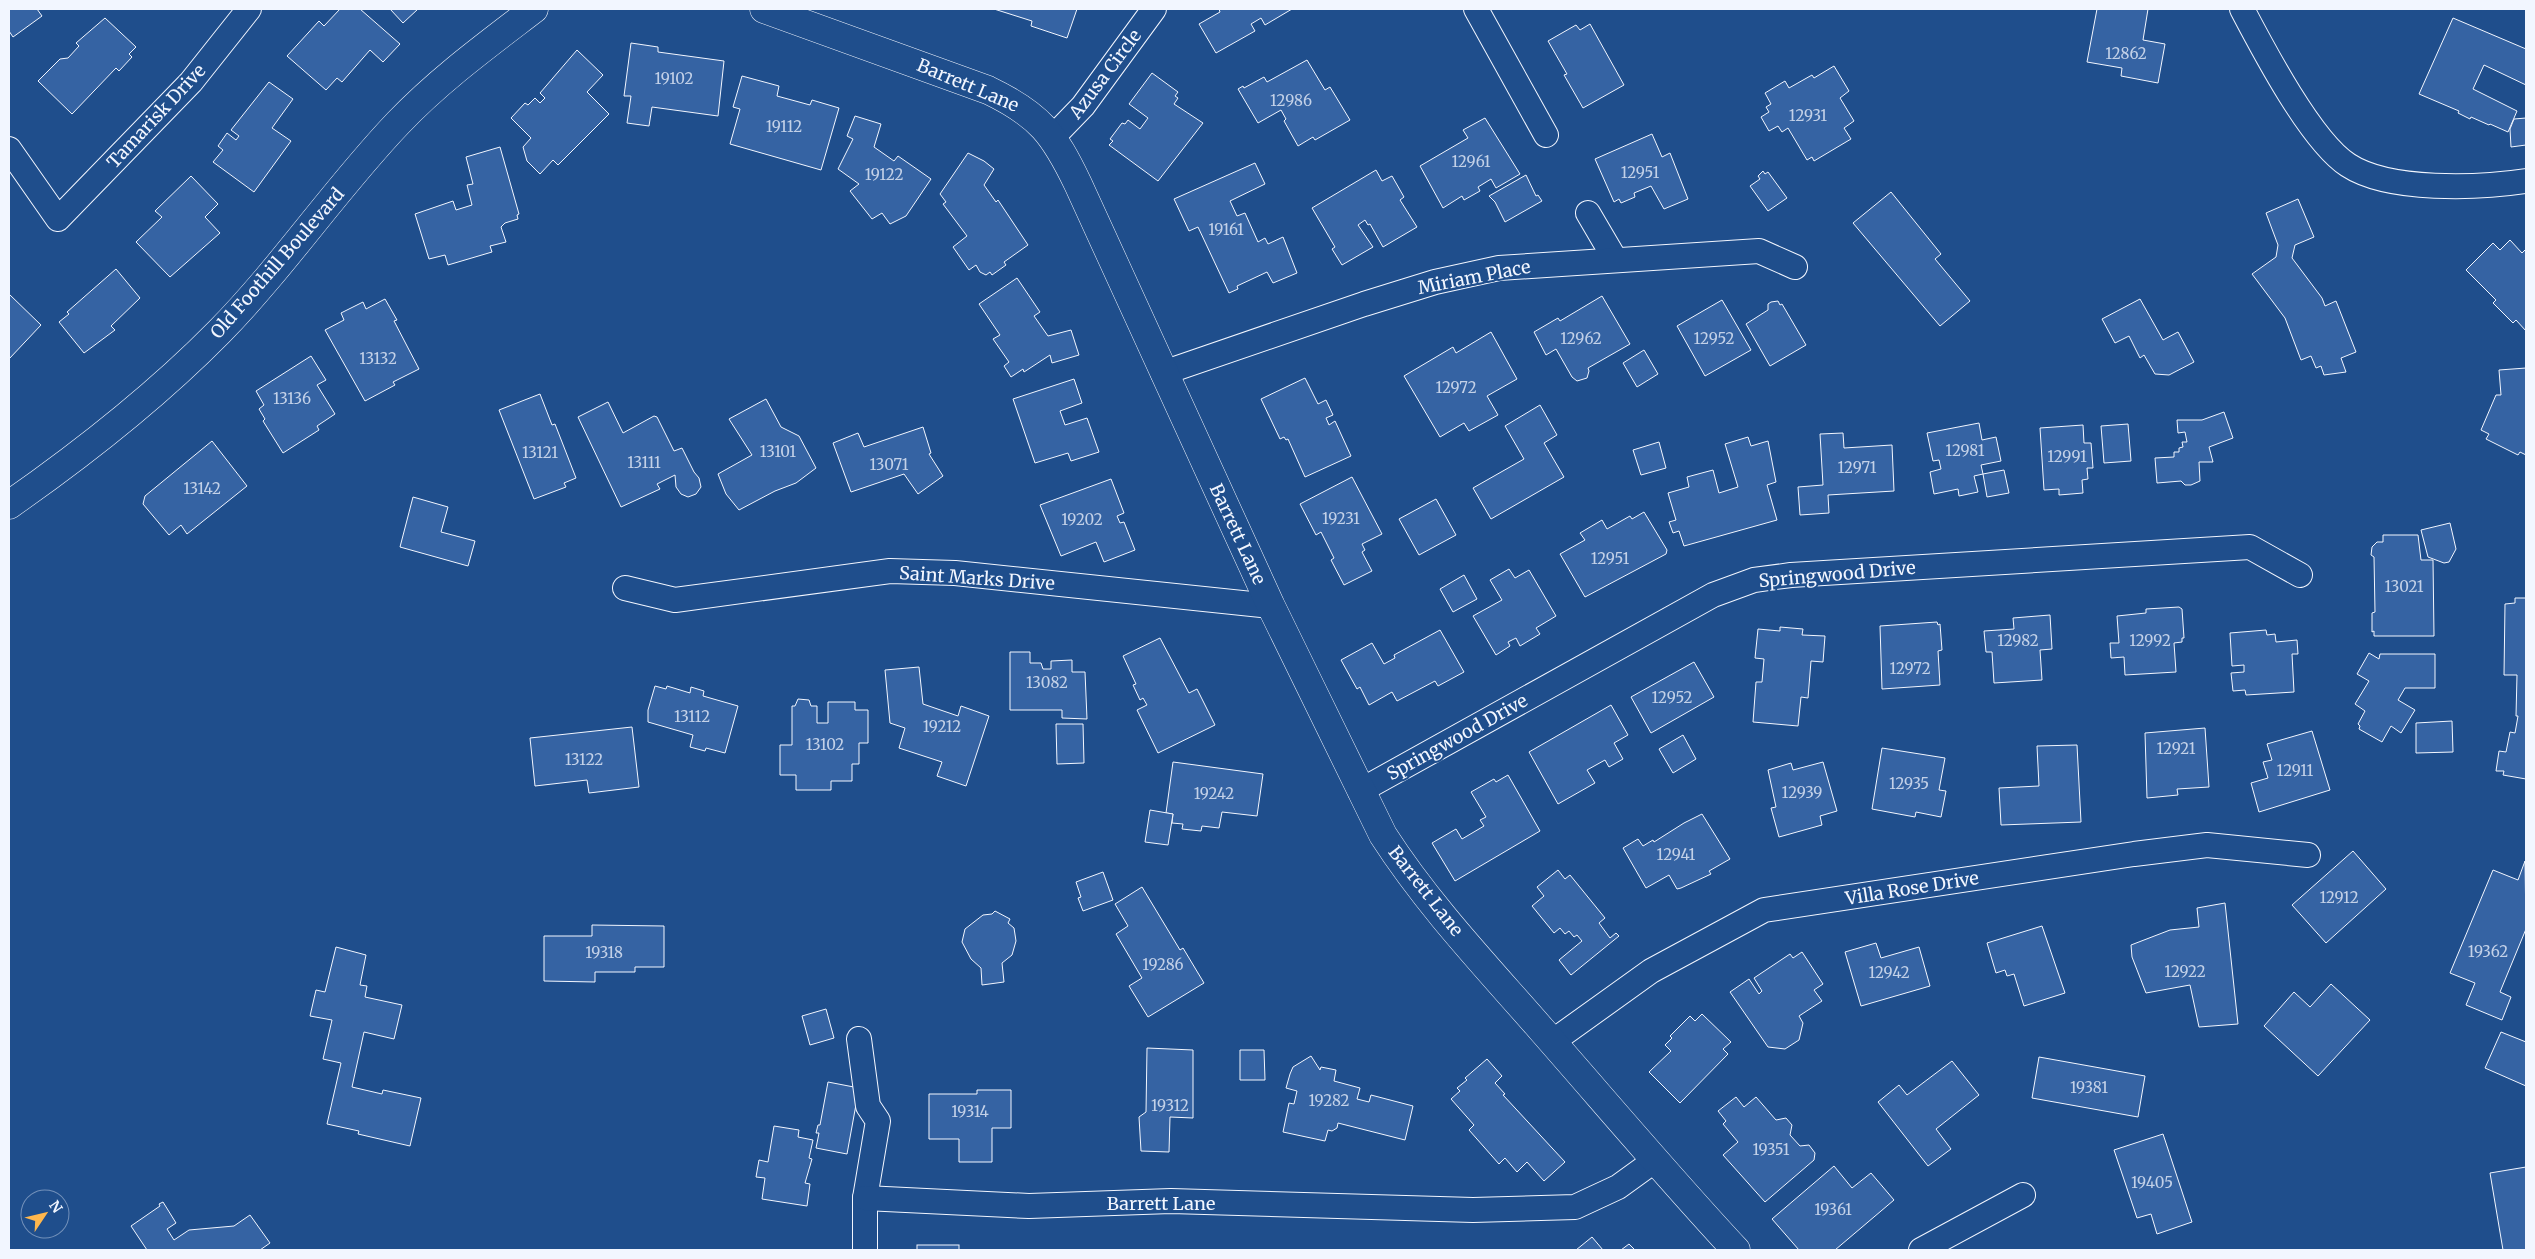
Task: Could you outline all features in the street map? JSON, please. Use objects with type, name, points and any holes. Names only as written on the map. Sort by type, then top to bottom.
[{"type":"street","name":"Tamarisk Drive","points":[[9,149],[58,219],[191,82],[249,9]]},
{"type":"street","name":"Old Foothill Boulevard","points":[[9,505],[108,431],[219,332],[258,289],[396,125],[424,96],[458,66],[534,9]]},
{"type":"street","name":"Barrett Lane","points":[[764,9],[988,90],[1024,109],[1053,137],[1078,184],[1271,606],[1383,835],[1406,870],[1463,940],[1654,1161],[1736,1250]]},
{"type":"street","name":"Azusa Circle","points":[[1053,137],[1083,106],[1154,9]]},
{"type":"street","points":[[1476,9],[1546,135]]},
{"type":"street","points":[[2242,9],[2262,47],[2299,107],[2325,143],[2346,165],[2362,173],[2386,180],[2447,187],[2526,181]]},
{"type":"street","points":[[1588,213],[1615,259]]},
{"type":"street","name":"Miriam Place","points":[[1163,373],[1364,304],[1435,282],[1499,268],[1759,251],[1795,267]]},
{"type":"street","name":"Springwood Drive","points":[[1360,791],[1713,595],[1754,580],[1791,575],[2250,547],[2300,575]]},
{"type":"street","name":"Saint Marks Drive","points":[[625,588],[675,600],[890,571],[955,573],[1271,606]]},
{"type":"street","name":"Villa Rose Drive","points":[[1552,1042],[1651,971],[1764,910],[2134,854],[2207,845],[2308,855]]},
{"type":"street","points":[[859,1039],[868,1106],[878,1121],[865,1198],[865,1250]]},
{"type":"street","name":"Barrett Lane","points":[[865,1198],[1029,1206],[1171,1201],[1473,1210],[1575,1207],[1618,1187],[1654,1161]]},
{"type":"street","points":[[1921,1250],[2023,1195]]},
{"type":"building","points":[[9,9],[37,9],[42,16],[13,37],[9,31]]},
{"type":"building","points":[[340,9],[360,9],[400,44],[383,62],[370,50],[342,82],[337,78],[326,90],[287,56],[319,21],[324,26]]},
{"type":"building","points":[[390,9],[418,9],[403,23]]},
{"type":"building","points":[[994,9],[1077,9],[1067,38],[1031,26],[1032,21]]},
{"type":"building","points":[[1219,9],[1292,9],[1265,25],[1261,18],[1251,24],[1255,31],[1216,53],[1199,24],[1220,12]]},
{"type":"building","points":[[2097,9],[2148,9],[2143,40],[2165,44],[2158,83],[2121,76],[2122,68],[2087,62]]},
{"type":"building","points":[[105,18],[136,47],[129,54],[132,57],[119,71],[116,68],[72,114],[38,81],[60,59],[68,58],[79,46],[76,43]]},
{"type":"building","points":[[2453,18],[2526,49],[2526,85],[2484,65],[2473,89],[2517,111],[2508,132],[2471,117],[2470,119],[2458,113],[2459,111],[2419,94]]},
{"type":"building","points":[[1590,24],[1624,85],[1583,108],[1564,75],[1567,74],[1548,41],[1576,25],[1580,30]]},
{"type":"building","points":[[631,43],[658,47],[658,52],[724,61],[718,116],[652,107],[649,126],[627,123],[631,96],[624,96]]},
{"type":"building","points":[[577,50],[603,75],[587,92],[609,114],[558,165],[553,160],[540,174],[527,161],[523,147],[531,138],[511,118],[525,103],[528,105],[535,98],[540,103],[545,98],[540,93]]},
{"type":"building","points":[[1307,60],[1325,90],[1330,87],[1350,120],[1315,140],[1313,137],[1298,146],[1284,121],[1286,119],[1281,110],[1258,123],[1238,89],[1243,86],[1244,88],[1264,77],[1267,82]]},
{"type":"building","points":[[1834,66],[1849,91],[1840,98],[1854,121],[1844,128],[1851,139],[1814,161],[1812,157],[1807,160],[1788,128],[1782,132],[1778,126],[1769,131],[1761,117],[1769,112],[1766,107],[1771,104],[1765,93],[1785,81],[1789,88],[1812,75],[1814,78]]},
{"type":"building","points":[[1152,73],[1178,92],[1175,96],[1178,98],[1174,104],[1203,123],[1158,181],[1109,145],[1113,141],[1110,139],[1122,123],[1125,124],[1128,120],[1140,129],[1148,118],[1129,104]]},
{"type":"building","points":[[742,76],[779,86],[777,96],[810,105],[812,100],[839,108],[821,170],[730,144],[740,109],[733,107]]},
{"type":"building","points":[[269,82],[293,99],[272,128],[291,141],[254,192],[213,162],[223,150],[218,146],[227,133],[236,140],[239,136],[231,130]]},
{"type":"building","points":[[855,116],[881,124],[874,147],[894,161],[898,156],[931,179],[906,216],[890,224],[882,213],[872,219],[850,191],[859,184],[838,169],[853,139],[847,136]]},
{"type":"building","points":[[1485,118],[1520,174],[1496,188],[1491,179],[1478,187],[1480,191],[1464,200],[1462,196],[1443,208],[1420,166],[1468,138],[1463,130]]},
{"type":"building","points":[[2526,118],[2526,145],[2511,147],[2510,129],[2514,119]]},
{"type":"building","points":[[1652,134],[1662,157],[1670,153],[1688,199],[1664,209],[1651,186],[1634,193],[1635,197],[1621,203],[1619,199],[1614,202],[1595,159]]},
{"type":"building","points":[[500,147],[519,214],[517,215],[518,219],[505,223],[501,227],[506,242],[490,246],[492,252],[448,265],[445,255],[429,259],[415,214],[453,201],[456,210],[472,205],[467,185],[473,184],[466,157]]},
{"type":"building","points":[[968,153],[984,161],[994,169],[984,185],[996,202],[998,200],[1028,245],[1004,262],[1006,265],[992,275],[990,272],[986,275],[980,272],[976,265],[969,270],[953,247],[967,236],[943,204],[946,202],[940,194]]},
{"type":"building","points":[[1255,163],[1265,184],[1230,201],[1237,216],[1245,213],[1258,242],[1265,238],[1268,244],[1283,237],[1297,273],[1273,283],[1267,272],[1237,286],[1238,289],[1229,293],[1198,227],[1189,231],[1174,199]]},
{"type":"building","points":[[1376,170],[1382,181],[1392,176],[1404,197],[1400,200],[1417,227],[1383,247],[1370,224],[1368,225],[1365,220],[1358,225],[1373,247],[1342,265],[1332,249],[1335,247],[1312,208]]},
{"type":"building","points":[[1763,171],[1765,174],[1768,172],[1787,198],[1768,211],[1750,186],[1760,179],[1758,176]]},
{"type":"building","points":[[1526,175],[1536,196],[1538,195],[1542,201],[1505,222],[1495,202],[1489,196]]},
{"type":"building","points":[[191,176],[218,204],[205,217],[220,233],[170,277],[136,242],[162,217],[155,211]]},
{"type":"building","points":[[1891,192],[1941,254],[1935,259],[1970,301],[1940,326],[1853,223]]},
{"type":"building","points":[[2298,199],[2314,237],[2295,245],[2292,258],[2322,298],[2325,306],[2336,301],[2356,352],[2341,358],[2346,372],[2324,375],[2321,366],[2316,368],[2311,356],[2301,360],[2285,318],[2252,274],[2276,257],[2278,245],[2266,213]]},
{"type":"building","points":[[2510,240],[2522,253],[2526,249],[2526,331],[2516,320],[2513,323],[2493,303],[2496,300],[2466,270],[2493,243],[2500,250]]},
{"type":"building","points":[[116,269],[140,298],[111,326],[115,330],[84,353],[59,322],[69,314],[67,312]]},
{"type":"building","points":[[1017,278],[1040,312],[1034,316],[1048,336],[1071,330],[1079,355],[1052,363],[1050,355],[1024,372],[1023,369],[1011,377],[1004,366],[1009,362],[993,339],[1000,335],[979,304]]},
{"type":"building","points":[[9,294],[41,325],[9,359]]},
{"type":"building","points":[[1602,296],[1630,344],[1588,368],[1587,378],[1577,381],[1572,377],[1556,349],[1546,355],[1534,332],[1558,318],[1560,321]]},
{"type":"building","points":[[385,299],[397,320],[394,321],[419,369],[393,382],[395,385],[365,401],[325,330],[344,320],[341,313],[363,302],[366,309]]},
{"type":"building","points":[[2140,299],[2163,340],[2178,332],[2194,362],[2169,375],[2155,374],[2144,355],[2140,358],[2129,336],[2115,343],[2102,319]]},
{"type":"building","points":[[1722,300],[1751,350],[1705,376],[1677,326]]},
{"type":"building","points":[[1778,301],[1780,305],[1782,304],[1806,345],[1770,366],[1746,324],[1768,310],[1768,304]]},
{"type":"building","points":[[1491,332],[1517,379],[1487,396],[1498,415],[1469,431],[1464,423],[1440,437],[1404,376],[1453,347],[1456,353]]},
{"type":"building","points":[[1644,350],[1658,374],[1637,387],[1623,363]]},
{"type":"building","points":[[311,356],[326,380],[317,385],[335,414],[317,426],[319,430],[283,453],[263,421],[265,419],[259,409],[264,405],[256,391]]},
{"type":"building","points":[[2526,368],[2526,455],[2520,452],[2518,455],[2486,439],[2489,434],[2481,430],[2496,395],[2501,395],[2499,370]]},
{"type":"building","points":[[1305,378],[1318,404],[1326,400],[1333,415],[1326,418],[1329,425],[1335,421],[1351,456],[1305,477],[1288,439],[1286,440],[1284,437],[1280,439],[1261,399]]},
{"type":"building","points":[[1074,379],[1082,403],[1060,411],[1065,425],[1087,418],[1099,452],[1071,461],[1068,453],[1035,463],[1013,399]]},
{"type":"building","points":[[540,394],[552,425],[555,424],[576,478],[564,483],[566,487],[534,499],[499,410]]},
{"type":"building","points":[[766,399],[781,427],[799,436],[816,468],[796,483],[775,491],[739,510],[726,494],[718,474],[752,455],[729,419]]},
{"type":"building","points":[[608,402],[623,433],[654,416],[657,417],[674,451],[682,448],[699,478],[701,487],[696,494],[688,497],[681,494],[676,487],[675,475],[657,484],[660,489],[621,507],[578,417]]},
{"type":"building","points":[[1540,405],[1557,435],[1544,443],[1564,477],[1491,519],[1473,488],[1524,459],[1505,426]]},
{"type":"building","points":[[2224,412],[2233,438],[2209,447],[2213,462],[2199,462],[2200,481],[2191,485],[2185,485],[2181,481],[2157,483],[2155,458],[2174,457],[2174,452],[2179,452],[2179,448],[2183,447],[2182,442],[2187,442],[2185,432],[2178,433],[2177,420],[2202,420]]},
{"type":"building","points":[[1979,423],[1982,440],[1996,437],[2001,461],[1981,465],[1983,474],[1974,476],[1978,492],[1959,496],[1958,489],[1934,494],[1930,472],[1941,469],[1939,460],[1933,461],[1927,433]]},
{"type":"building","points":[[2128,424],[2131,461],[2104,463],[2101,426]]},
{"type":"building","points":[[2083,425],[2084,443],[2091,443],[2093,468],[2087,468],[2088,479],[2082,480],[2083,493],[2059,495],[2059,489],[2044,490],[2040,428]]},
{"type":"building","points":[[923,427],[931,453],[929,454],[943,476],[918,494],[904,474],[851,492],[833,443],[858,433],[864,447]]},
{"type":"building","points":[[1843,433],[1844,448],[1892,445],[1894,491],[1828,495],[1829,513],[1800,515],[1798,487],[1823,485],[1820,434]]},
{"type":"building","points":[[1748,437],[1751,446],[1768,441],[1776,482],[1767,485],[1777,520],[1684,546],[1679,531],[1673,533],[1669,522],[1676,520],[1668,493],[1689,487],[1687,477],[1713,470],[1719,493],[1738,487],[1725,444]]},
{"type":"building","points":[[212,441],[247,486],[187,534],[181,525],[169,535],[143,504],[145,496]]},
{"type":"building","points":[[1659,442],[1666,468],[1641,475],[1633,450]]},
{"type":"building","points":[[2004,470],[2009,493],[1987,497],[1983,474]]},
{"type":"building","points":[[1352,477],[1382,534],[1362,544],[1365,550],[1362,552],[1372,571],[1344,585],[1331,560],[1334,558],[1321,532],[1316,535],[1300,504]]},
{"type":"building","points":[[1111,479],[1124,513],[1117,516],[1120,523],[1124,522],[1135,550],[1104,562],[1096,542],[1061,556],[1040,505]]},
{"type":"building","points":[[413,497],[448,507],[441,532],[475,541],[468,566],[400,547]]},
{"type":"building","points":[[1436,499],[1456,535],[1419,555],[1399,519]]},
{"type":"building","points":[[1644,512],[1667,550],[1666,554],[1585,597],[1560,554],[1585,540],[1580,533],[1602,520],[1607,529],[1630,516],[1632,519]]},
{"type":"building","points":[[2450,523],[2456,549],[2449,562],[2444,563],[2428,557],[2421,530]]},
{"type":"building","points":[[2383,535],[2418,535],[2421,560],[2433,560],[2434,636],[2374,636],[2374,631],[2372,632],[2372,613],[2375,612],[2374,557],[2371,555],[2372,547],[2377,542],[2383,542]]},
{"type":"building","points":[[1509,569],[1515,578],[1529,570],[1556,616],[1536,628],[1540,634],[1520,646],[1516,638],[1508,642],[1510,646],[1496,655],[1473,616],[1502,600],[1490,580]]},
{"type":"building","points":[[1464,575],[1477,599],[1453,612],[1440,589]]},
{"type":"building","points":[[2515,598],[2526,598],[2526,779],[2503,775],[2504,771],[2496,771],[2499,751],[2506,752],[2510,732],[2515,733],[2518,716],[2516,716],[2517,675],[2504,675],[2505,604],[2515,603]]},
{"type":"building","points":[[2179,607],[2182,609],[2184,638],[2182,638],[2182,642],[2174,643],[2176,672],[2125,675],[2124,657],[2111,658],[2110,643],[2119,643],[2117,616],[2146,613],[2146,609]]},
{"type":"building","points":[[2050,615],[2052,649],[2040,650],[2042,680],[1994,683],[1992,652],[1986,652],[1984,631],[2014,629],[2013,618]]},
{"type":"building","points":[[1937,622],[1938,625],[1940,624],[1942,650],[1938,651],[1940,685],[1882,689],[1880,626]]},
{"type":"building","points":[[1780,627],[1803,629],[1802,635],[1825,636],[1823,662],[1811,661],[1808,698],[1801,697],[1798,726],[1753,722],[1756,682],[1762,682],[1764,659],[1755,658],[1758,629],[1780,631]]},
{"type":"building","points":[[1440,630],[1464,672],[1438,686],[1435,681],[1397,701],[1392,692],[1369,705],[1360,687],[1357,689],[1341,660],[1372,643],[1384,664],[1395,658],[1394,655]]},
{"type":"building","points":[[2266,630],[2267,635],[2275,634],[2276,642],[2297,640],[2298,654],[2292,654],[2294,692],[2246,695],[2245,690],[2233,691],[2231,673],[2244,672],[2244,665],[2232,666],[2230,633]]},
{"type":"building","points":[[1160,638],[1189,693],[1197,689],[1215,725],[1158,753],[1137,710],[1147,705],[1143,698],[1140,700],[1133,685],[1136,684],[1123,656]]},
{"type":"building","points":[[1010,652],[1030,652],[1030,663],[1041,663],[1043,669],[1051,669],[1051,661],[1072,660],[1072,672],[1085,672],[1087,719],[1062,718],[1062,710],[1010,710]]},
{"type":"building","points":[[2369,653],[2379,659],[2380,654],[2435,654],[2435,688],[2405,688],[2398,700],[2415,710],[2401,733],[2391,726],[2382,742],[2359,729],[2360,726],[2358,724],[2365,711],[2355,704],[2369,681],[2357,674]]},
{"type":"building","points":[[1694,662],[1714,697],[1651,733],[1631,697]]},
{"type":"building","points":[[919,667],[923,704],[958,716],[961,706],[989,716],[966,786],[937,776],[942,762],[899,748],[905,728],[890,723],[885,670]]},
{"type":"building","points":[[655,686],[666,689],[667,686],[690,693],[691,687],[704,691],[703,696],[738,706],[725,753],[706,748],[705,751],[690,747],[693,735],[648,722],[648,710]]},
{"type":"building","points":[[798,699],[809,700],[811,706],[817,706],[817,723],[828,723],[828,702],[855,702],[855,710],[868,710],[868,743],[859,743],[859,764],[852,764],[852,781],[831,781],[831,790],[796,790],[796,775],[780,775],[780,745],[792,745],[792,706],[795,706]]},
{"type":"building","points":[[1611,705],[1628,735],[1614,743],[1623,759],[1609,767],[1605,760],[1587,770],[1595,783],[1558,804],[1529,752]]},
{"type":"building","points":[[2452,721],[2453,752],[2416,753],[2416,723]]},
{"type":"building","points":[[1056,724],[1083,724],[1084,763],[1057,764]]},
{"type":"building","points":[[632,727],[639,787],[589,793],[587,780],[535,786],[530,738]]},
{"type":"building","points":[[2205,728],[2209,787],[2177,789],[2178,795],[2147,798],[2145,733]]},
{"type":"building","points":[[2312,731],[2330,790],[2259,812],[2251,783],[2268,778],[2263,762],[2272,760],[2267,744]]},
{"type":"building","points":[[1683,735],[1696,759],[1673,773],[1659,749]]},
{"type":"building","points":[[2077,745],[2081,822],[2001,825],[1999,788],[2039,786],[2037,746]]},
{"type":"building","points":[[1882,748],[1945,758],[1939,790],[1946,791],[1941,817],[1916,812],[1915,817],[1872,809]]},
{"type":"building","points":[[1173,762],[1263,774],[1257,816],[1222,812],[1219,828],[1202,826],[1201,831],[1182,829],[1183,824],[1172,823],[1173,814],[1166,813]]},
{"type":"building","points":[[1823,762],[1837,811],[1820,816],[1822,825],[1779,837],[1771,808],[1776,807],[1768,770],[1791,763],[1793,770]]},
{"type":"building","points":[[1508,775],[1540,831],[1455,881],[1432,843],[1456,829],[1462,839],[1484,826],[1480,820],[1486,817],[1471,792],[1494,779],[1496,782]]},
{"type":"building","points":[[1150,810],[1173,814],[1168,845],[1145,842]]},
{"type":"building","points":[[1702,814],[1730,859],[1709,871],[1711,874],[1681,888],[1677,889],[1669,875],[1646,888],[1623,848],[1638,839],[1643,846],[1653,840],[1654,842]]},
{"type":"building","points":[[2353,851],[2386,889],[2326,943],[2292,905]]},
{"type":"building","points":[[2525,861],[2526,929],[2500,992],[2511,997],[2502,1020],[2466,1005],[2475,983],[2450,973],[2493,870],[2518,880]]},
{"type":"building","points":[[1558,870],[1565,879],[1570,875],[1605,918],[1599,923],[1610,938],[1616,933],[1619,936],[1571,975],[1559,960],[1582,941],[1577,935],[1574,937],[1569,931],[1565,934],[1560,928],[1554,933],[1532,906],[1544,896],[1537,887]]},
{"type":"building","points":[[1103,872],[1113,900],[1083,911],[1078,898],[1081,897],[1076,882]]},
{"type":"building","points":[[1142,887],[1180,950],[1183,948],[1204,983],[1148,1017],[1129,986],[1142,978],[1116,934],[1128,926],[1115,904]]},
{"type":"building","points":[[2225,903],[2238,1024],[2199,1027],[2190,985],[2146,993],[2132,957],[2131,945],[2170,930],[2199,927],[2197,908]]},
{"type":"building","points":[[995,911],[1010,919],[1008,923],[1014,928],[1016,941],[1012,955],[1002,963],[1004,982],[982,985],[981,968],[971,959],[962,942],[965,929],[983,915],[992,914]]},
{"type":"building","points":[[592,925],[664,926],[664,967],[635,967],[635,972],[595,972],[595,982],[544,981],[544,936],[592,936]]},
{"type":"building","points":[[2042,926],[2065,993],[2024,1006],[2014,974],[2007,976],[2005,970],[1996,973],[1987,943]]},
{"type":"building","points":[[1876,943],[1881,958],[1919,947],[1930,986],[1861,1006],[1845,952]]},
{"type":"building","points":[[336,947],[366,955],[360,985],[367,986],[365,997],[402,1005],[394,1039],[364,1032],[352,1087],[382,1094],[383,1090],[421,1098],[410,1146],[358,1134],[359,1131],[327,1124],[341,1063],[323,1059],[332,1020],[310,1016],[316,990],[325,992]]},
{"type":"building","points":[[1802,952],[1823,984],[1814,990],[1822,1001],[1799,1016],[1803,1023],[1799,1040],[1785,1049],[1768,1047],[1730,992],[1749,979],[1759,994],[1762,991],[1754,978],[1790,954],[1793,958]]},
{"type":"building","points":[[2331,984],[2370,1020],[2318,1076],[2264,1026],[2294,992],[2310,1007]]},
{"type":"building","points":[[826,1009],[834,1038],[810,1045],[802,1016]]},
{"type":"building","points":[[1702,1014],[1731,1042],[1723,1049],[1728,1054],[1680,1103],[1649,1072],[1671,1051],[1665,1045],[1672,1038],[1670,1036],[1690,1016],[1695,1021]]},
{"type":"building","points":[[2501,1032],[2526,1042],[2526,1086],[2485,1068]]},
{"type":"building","points":[[1147,1048],[1193,1050],[1193,1118],[1170,1117],[1169,1152],[1141,1151],[1139,1117],[1146,1112]]},
{"type":"building","points":[[1240,1050],[1264,1050],[1265,1080],[1240,1080]]},
{"type":"building","points":[[1311,1056],[1320,1070],[1321,1067],[1336,1070],[1334,1081],[1360,1088],[1357,1099],[1369,1102],[1371,1095],[1413,1106],[1405,1140],[1338,1123],[1337,1128],[1332,1131],[1328,1130],[1325,1141],[1283,1132],[1289,1103],[1294,1104],[1297,1091],[1286,1088],[1290,1074],[1293,1067]]},
{"type":"building","points":[[2039,1057],[2145,1076],[2138,1117],[2032,1098]]},
{"type":"building","points":[[1487,1059],[1502,1076],[1495,1083],[1505,1094],[1503,1095],[1565,1162],[1544,1181],[1527,1162],[1517,1172],[1505,1158],[1499,1164],[1469,1130],[1474,1125],[1451,1099],[1460,1091],[1457,1088],[1467,1080],[1465,1078]]},
{"type":"building","points":[[1952,1061],[1979,1095],[1936,1129],[1951,1149],[1928,1166],[1878,1102],[1899,1085],[1907,1095]]},
{"type":"building","points":[[828,1082],[859,1088],[847,1154],[816,1148],[819,1133],[816,1133],[818,1125],[820,1125]]},
{"type":"building","points":[[977,1090],[1011,1090],[1011,1128],[992,1128],[992,1162],[959,1162],[959,1139],[929,1139],[929,1094],[977,1094]]},
{"type":"building","points":[[1736,1097],[1744,1107],[1756,1097],[1776,1120],[1786,1118],[1792,1125],[1790,1135],[1800,1146],[1809,1145],[1815,1153],[1814,1160],[1765,1202],[1723,1155],[1738,1142],[1723,1124],[1726,1121],[1718,1111]]},
{"type":"building","points":[[774,1126],[799,1130],[798,1137],[813,1140],[809,1158],[812,1159],[805,1183],[810,1184],[807,1206],[762,1199],[765,1178],[756,1177],[759,1160],[768,1162]]},
{"type":"building","points":[[2163,1134],[2192,1222],[2157,1234],[2151,1214],[2137,1218],[2114,1150]]},
{"type":"building","points":[[1834,1166],[1852,1188],[1871,1173],[1894,1200],[1835,1250],[1799,1250],[1772,1219]]},
{"type":"building","points":[[2526,1167],[2526,1250],[2503,1250],[2490,1173]]},
{"type":"building","points":[[163,1202],[176,1223],[167,1229],[174,1240],[189,1230],[234,1226],[250,1215],[270,1243],[260,1250],[147,1250],[131,1226]]},
{"type":"building","points":[[1592,1237],[1603,1250],[1576,1250]]},
{"type":"building","points":[[1629,1244],[1635,1250],[1621,1250]]},
{"type":"building","points":[[917,1245],[959,1245],[959,1250],[917,1250]]}]
